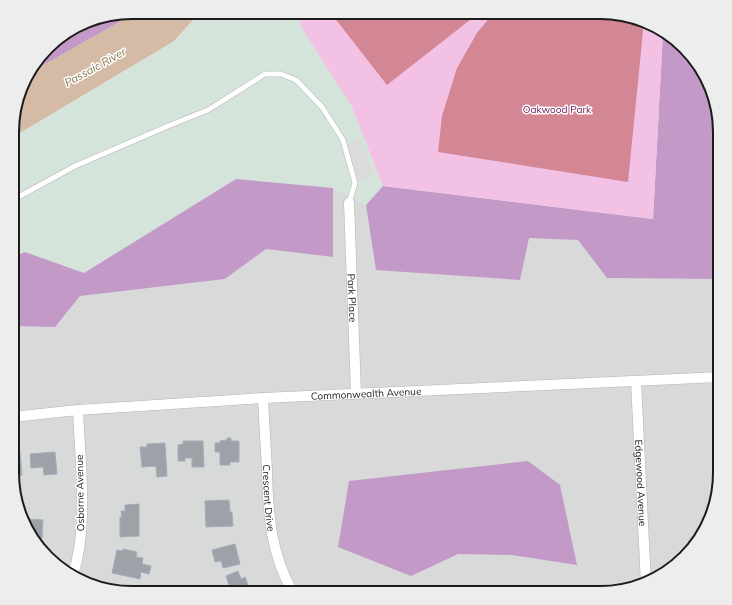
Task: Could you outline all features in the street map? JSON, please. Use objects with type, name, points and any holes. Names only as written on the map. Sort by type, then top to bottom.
[{"type":"street","name":"Park Place","points":[[349,203],[356,392]]},
{"type":"street","name":"Commonwealth Avenue","points":[[19,416],[78,410],[356,392],[713,377]]},
{"type":"street","name":"Edgewood Avenue","points":[[636,381],[646,576]]},
{"type":"street","name":"Crescent Drive","points":[[263,398],[268,509],[271,533],[280,565],[290,586]]},
{"type":"street","name":"Osborne Avenue","points":[[74,570],[80,542],[82,512],[78,410]]},
{"type":"lane","points":[[19,197],[75,166],[208,110],[265,74],[281,74],[296,80],[322,107],[343,140],[355,183],[349,203]]},
{"type":"shaded area","points":[[194,19],[299,19],[303,30],[352,107],[383,186],[366,205],[333,188],[236,179],[84,273],[26,252],[19,255],[19,133],[174,41]]},
{"type":"shaded area","points":[[124,20],[39,68],[58,47],[76,34],[96,25]]},
{"type":"shaded area","points":[[663,38],[680,52],[690,63],[701,82],[709,103],[713,125],[713,279],[607,278],[578,240],[529,238],[520,280],[376,270],[366,205],[383,186],[653,219]]},
{"type":"shaded area","points":[[360,139],[374,175],[353,182],[340,146]]},
{"type":"shaded area","points":[[236,179],[333,188],[333,257],[266,249],[225,279],[80,296],[55,327],[19,326],[19,254],[25,252],[84,273]]},
{"type":"shaded area","points":[[333,188],[366,205],[376,269],[519,280],[529,238],[578,240],[607,278],[713,279],[713,480],[711,495],[704,516],[690,542],[669,563],[656,571],[636,580],[607,586],[125,586],[110,584],[82,574],[63,563],[52,553],[34,529],[21,495],[19,480],[19,326],[55,327],[80,296],[225,279],[266,249],[333,257]]},
{"type":"shaded area","points":[[528,461],[560,485],[577,565],[512,555],[458,554],[411,576],[338,547],[349,481]]},
{"type":"green space","name":"Oakwood Park","points":[[299,19],[607,19],[636,25],[656,34],[663,38],[653,219],[383,186],[352,107],[303,30]]},
{"type":"green space","points":[[335,19],[471,19],[387,85]]},
{"type":"green space","points":[[488,19],[607,19],[629,23],[643,28],[628,182],[438,152],[442,116],[457,68],[477,33]]},
{"type":"water","name":"Passaic River","points":[[194,19],[174,41],[19,133],[20,118],[25,96],[39,68],[124,20]]},
{"type":"building","points":[[227,438],[231,438],[231,441],[239,441],[239,462],[230,462],[230,465],[220,465],[220,452],[215,452],[215,443],[220,443],[220,441],[227,440]]},
{"type":"building","points":[[183,441],[203,441],[204,467],[192,467],[192,458],[185,458],[185,461],[178,461],[178,445],[183,444]]},
{"type":"building","points":[[165,443],[167,476],[157,477],[156,466],[142,467],[140,447],[147,447],[147,444]]},
{"type":"building","points":[[55,452],[57,474],[44,475],[43,467],[31,468],[30,454]]},
{"type":"building","points":[[19,453],[22,475],[19,475]]},
{"type":"building","points":[[229,500],[233,526],[206,527],[205,501]]},
{"type":"building","points":[[139,504],[139,536],[120,537],[120,517],[122,517],[121,511],[125,511],[125,505]]},
{"type":"building","points":[[29,519],[43,520],[42,538],[38,536]]},
{"type":"building","points":[[235,544],[240,564],[223,568],[221,561],[215,562],[212,550]]},
{"type":"building","points":[[123,549],[137,552],[136,557],[143,558],[142,564],[151,566],[149,574],[141,572],[140,579],[112,573],[117,550],[123,551]]},
{"type":"building","points":[[238,571],[241,579],[245,577],[248,586],[230,586],[226,576]]}]
